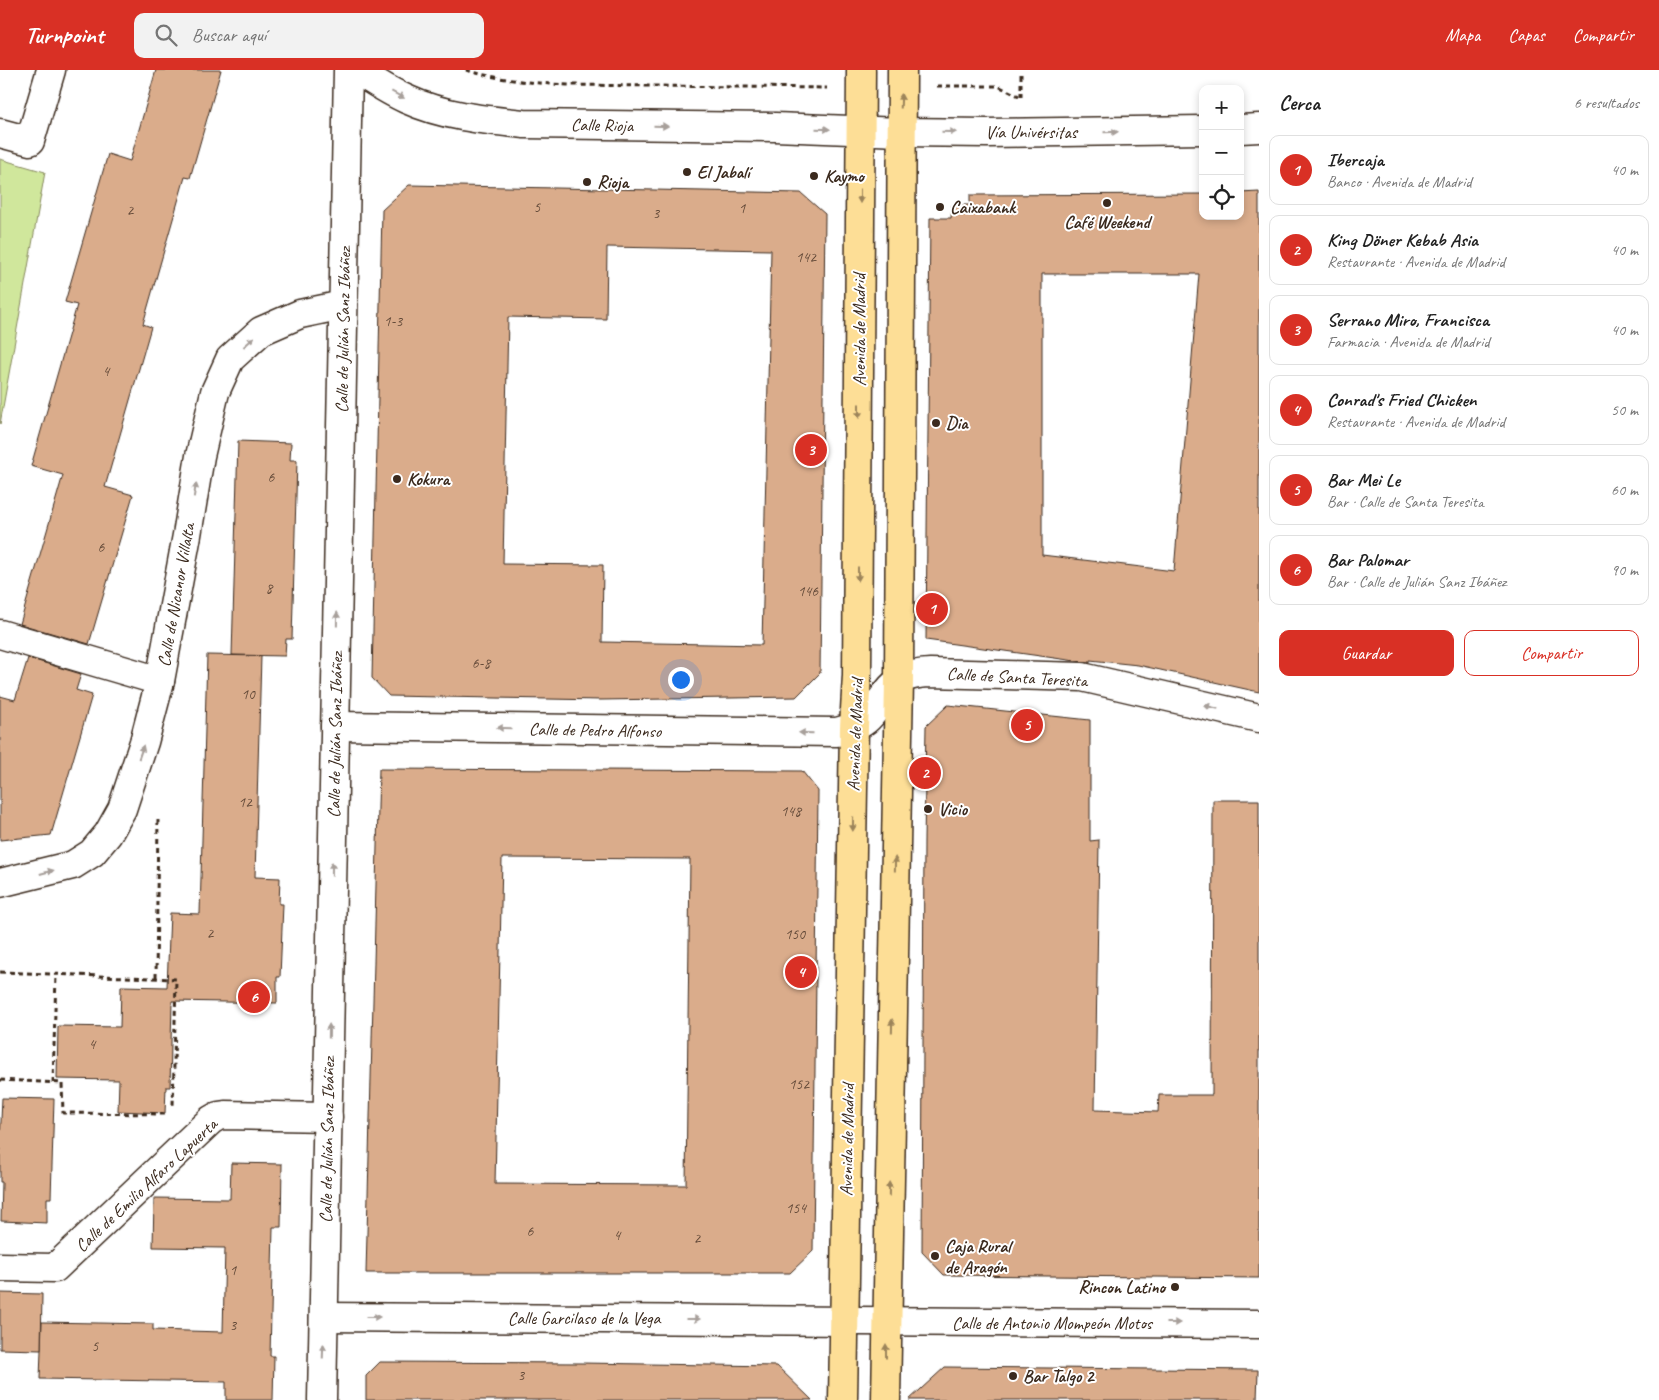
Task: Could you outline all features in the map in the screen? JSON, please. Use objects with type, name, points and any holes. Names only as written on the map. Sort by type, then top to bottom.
[{"type":"main road","name":"Avenida de Madrid","points":[[844,1400],[854,727],[857,666],[861,80]]},
{"type":"main road","points":[[886,1400],[899,680],[900,132],[902,80]]},
{"type":"street","points":[[0,133],[30,141],[50,70]]},
{"type":"street","name":"Calle de Julián Sanz Ibáñez","points":[[322,1400],[348,70]]},
{"type":"street","name":"Calle Rioja","points":[[356,70],[407,100],[446,113],[494,121],[524,124],[860,130]]},
{"type":"street","points":[[1244,129],[1259,128]]},
{"type":"street","name":"Vía Univérsitas","points":[[860,130],[1004,133],[1199,130]]},
{"type":"street","name":"Calle de Nicanor Villalta","points":[[0,884],[73,865],[92,853],[108,834],[125,800],[144,742],[160,681],[200,456],[215,392],[230,359],[262,331],[300,314],[343,306]]},
{"type":"street","points":[[0,634],[160,681]]},
{"type":"street","name":"Calle de Santa Teresita","points":[[899,680],[914,674],[930,673],[1082,678],[1259,718]]},
{"type":"street","points":[[854,727],[869,718],[889,688],[899,680]]},
{"type":"street","name":"Calle de Pedro Alfonso","points":[[335,726],[818,733],[837,732],[854,727]]},
{"type":"street","name":"Calle de Emilio Alfaro Lapuerta","points":[[0,1267],[56,1268],[211,1120],[218,1116],[328,1117]]},
{"type":"street","name":"Calle Garcilaso de la Vega","points":[[324,1317],[844,1320]]},
{"type":"street","name":"Calle de Antonio Mompeón Motos","points":[[844,1320],[1259,1324]]},
{"type":"path","points":[[466,70],[529,82],[568,85],[861,80]]},
{"type":"path","name":"Vía Univérsitas","points":[[902,80],[926,86],[998,86],[1021,96]]},
{"type":"path","points":[[156,978],[158,810]]},
{"type":"path","points":[[0,972],[176,979],[173,1114],[62,1113],[62,1083],[0,1080]]},
{"type":"path","points":[[53,1083],[56,974]]},
{"type":"green space","points":[[0,159],[45,172],[0,424]]},
{"type":"building","points":[[156,70],[221,70],[190,178],[185,177],[143,324],[151,327],[105,487],[133,495],[89,644],[20,624],[63,475],[31,466],[77,305],[65,302],[108,154],[130,161]]},
{"type":"building","points":[[409,185],[801,193],[825,214],[820,673],[796,697],[601,700],[389,696],[372,678],[382,210]],"holes":[[[607,247],[771,250],[762,645],[602,642],[603,565],[503,564],[508,317],[606,319]]]},
{"type":"building","points":[[1259,192],[1259,692],[1138,665],[1090,660],[1090,663],[926,640],[930,218],[951,218],[952,205],[970,205],[970,195],[1199,194],[1199,220],[1244,220],[1244,193]],"holes":[[[1042,274],[1199,274],[1174,571],[1042,555]]]},
{"type":"building","points":[[238,441],[291,443],[290,460],[297,460],[292,639],[286,639],[285,656],[232,655]]},
{"type":"building","points":[[207,655],[261,656],[255,877],[280,878],[279,904],[283,904],[280,977],[277,977],[277,1003],[172,1001],[170,1087],[166,1087],[165,1113],[118,1111],[119,1080],[57,1079],[58,1026],[120,1027],[121,986],[167,987],[170,913],[200,914]]},
{"type":"building","points":[[28,658],[81,674],[76,690],[92,695],[51,835],[0,840],[0,696],[15,700]]},
{"type":"building","points":[[948,705],[1090,720],[1090,841],[1099,840],[1095,1110],[1158,1112],[1159,1095],[1212,1095],[1213,800],[1259,800],[1259,1278],[944,1275],[922,1252],[926,726]]},
{"type":"building","points":[[379,769],[802,771],[818,791],[813,1251],[790,1273],[366,1273]],"holes":[[[502,858],[690,859],[686,1185],[495,1184]]]},
{"type":"building","points":[[2,1098],[54,1099],[51,1198],[47,1198],[47,1223],[1,1221],[0,1143]]},
{"type":"building","points":[[231,1163],[282,1164],[281,1227],[273,1227],[270,1356],[274,1356],[273,1400],[226,1400],[226,1382],[40,1379],[42,1322],[153,1324],[153,1330],[223,1332],[225,1248],[153,1247],[154,1198],[230,1199]]},
{"type":"building","points":[[0,1293],[42,1294],[41,1350],[0,1349]]},
{"type":"building","points":[[380,1362],[777,1366],[812,1400],[366,1400],[366,1376]]},
{"type":"building","points":[[945,1367],[1258,1370],[1257,1400],[909,1400]]},
{"type":"place","name":"El Jabalí","points":[[687,172]]},
{"type":"place","name":"Kaymo","points":[[814,176]]},
{"type":"place","name":"Rioja","points":[[587,182]]},
{"type":"place","name":"Café Weekend","points":[[1107,203]]},
{"type":"place","name":"Caixabank","points":[[940,207]]},
{"type":"place","name":"Dia","points":[[936,423]]},
{"type":"place","name":"Serrano Miro, Francisca","points":[[811,450]]},
{"type":"place","name":"Kokura","points":[[397,479]]},
{"type":"place","name":"Ibercaja","points":[[932,609]]},
{"type":"place","name":"Bar Mei Le","points":[[1027,725]]},
{"type":"place","name":"King Döner Kebab Asia","points":[[925,773]]},
{"type":"place","name":"Vicio","points":[[928,809]]},
{"type":"place","name":"Conrad's Fried Chicken","points":[[801,972]]},
{"type":"place","name":"Bar Palomar","points":[[254,997]]},
{"type":"place","name":"Caja Rural de Aragón","points":[[935,1256]]},
{"type":"place","name":"Rincon Latino","points":[[1175,1287]]},
{"type":"place","name":"Bar Talgo 2","points":[[1013,1376]]}]
